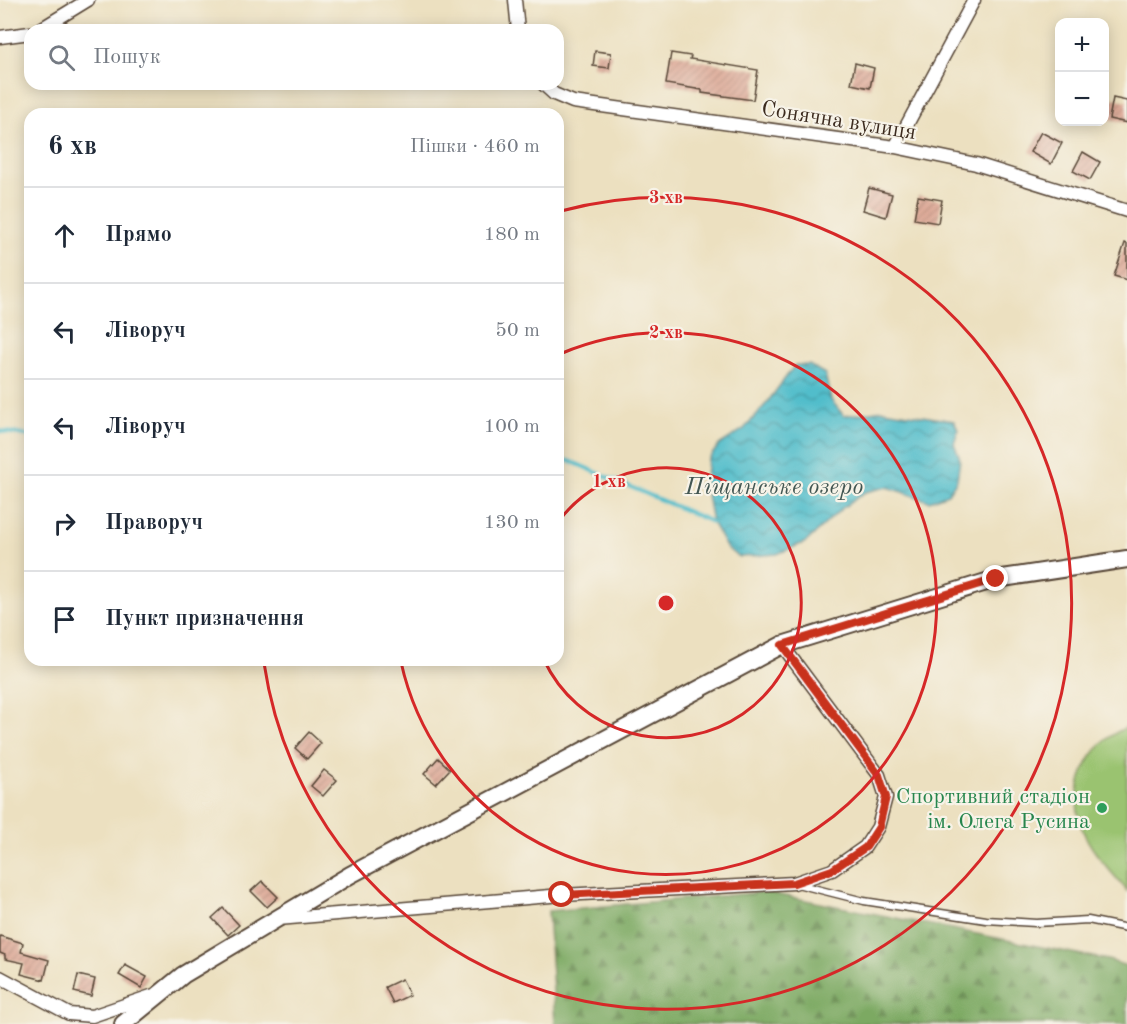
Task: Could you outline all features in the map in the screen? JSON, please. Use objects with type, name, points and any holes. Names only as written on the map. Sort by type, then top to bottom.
[{"type":"street","points":[[49,24],[88,0]]},
{"type":"street","points":[[515,0],[517,24]]},
{"type":"street","points":[[895,147],[974,0]]},
{"type":"street","points":[[0,37],[24,34]]},
{"type":"street","name":"Сонячна вулиця","points":[[550,90],[573,102],[895,147],[976,164],[1127,211]]},
{"type":"street","points":[[123,1024],[183,975],[350,875],[782,645],[996,579],[1127,559]]},
{"type":"street","points":[[277,919],[562,895],[794,883],[832,870],[866,847],[879,827],[886,797],[879,775],[782,645]]},
{"type":"street","points":[[0,977],[66,1019],[92,1016],[163,991]]},
{"type":"lane","points":[[794,883],[864,901],[986,920],[1036,923],[1088,920],[1127,928]]},
{"type":"green space","name":"Спортивний стадіон ім. Олега Русина","points":[[1127,727],[1127,891],[1097,855],[1087,839],[1079,815],[1078,800],[1079,785],[1091,757],[1113,735]]},
{"type":"green space","points":[[765,892],[1108,960],[1127,966],[1127,1024],[555,1024],[548,911]]},
{"type":"water","name":"Піщанське озеро","points":[[795,365],[809,365],[825,374],[831,400],[844,416],[883,410],[954,421],[958,430],[954,443],[960,459],[957,480],[948,494],[929,501],[887,487],[865,492],[841,509],[806,542],[777,554],[740,557],[727,549],[712,522],[705,484],[708,460],[719,445],[744,429]]},
{"type":"building","points":[[595,51],[611,53],[609,68],[593,66]]},
{"type":"building","points":[[671,53],[691,56],[690,59],[758,70],[753,100],[702,93],[702,90],[666,84]]},
{"type":"building","points":[[855,63],[874,68],[870,88],[851,84]]},
{"type":"building","points":[[1113,98],[1127,101],[1127,123],[1109,119]]},
{"type":"building","points":[[1041,132],[1062,143],[1051,164],[1030,152]]},
{"type":"building","points":[[1083,152],[1100,162],[1090,180],[1073,171]]},
{"type":"building","points":[[869,188],[892,194],[886,217],[863,210]]},
{"type":"building","points":[[918,196],[942,200],[938,223],[914,219]]},
{"type":"building","points":[[1125,243],[1127,244],[1127,280],[1114,276]]},
{"type":"building","points":[[309,732],[321,743],[307,759],[295,748]]},
{"type":"building","points":[[438,758],[450,769],[436,784],[424,774]]},
{"type":"building","points":[[324,770],[337,780],[323,796],[311,786]]},
{"type":"building","points":[[262,881],[278,897],[267,907],[251,891]]},
{"type":"building","points":[[223,908],[239,925],[228,935],[212,918]]},
{"type":"building","points":[[0,936],[23,943],[21,952],[49,960],[44,980],[21,974],[24,963],[5,959],[5,955],[0,953]]},
{"type":"building","points":[[125,965],[147,977],[141,988],[119,975]]},
{"type":"building","points":[[78,975],[95,979],[91,996],[74,992]]},
{"type":"building","points":[[402,979],[410,995],[393,1003],[385,987]]},
{"type":"waterway","points":[[0,431],[24,435]]},
{"type":"waterway","points":[[564,460],[712,522]]},
{"type":"place","name":"Спортивний стадіон ім. Олега Русина","points":[[1102,808]]},
{"type":"route","points":[[562,895],[794,883],[832,870],[866,847],[879,827],[886,797],[879,775],[782,645],[996,579]]}]
